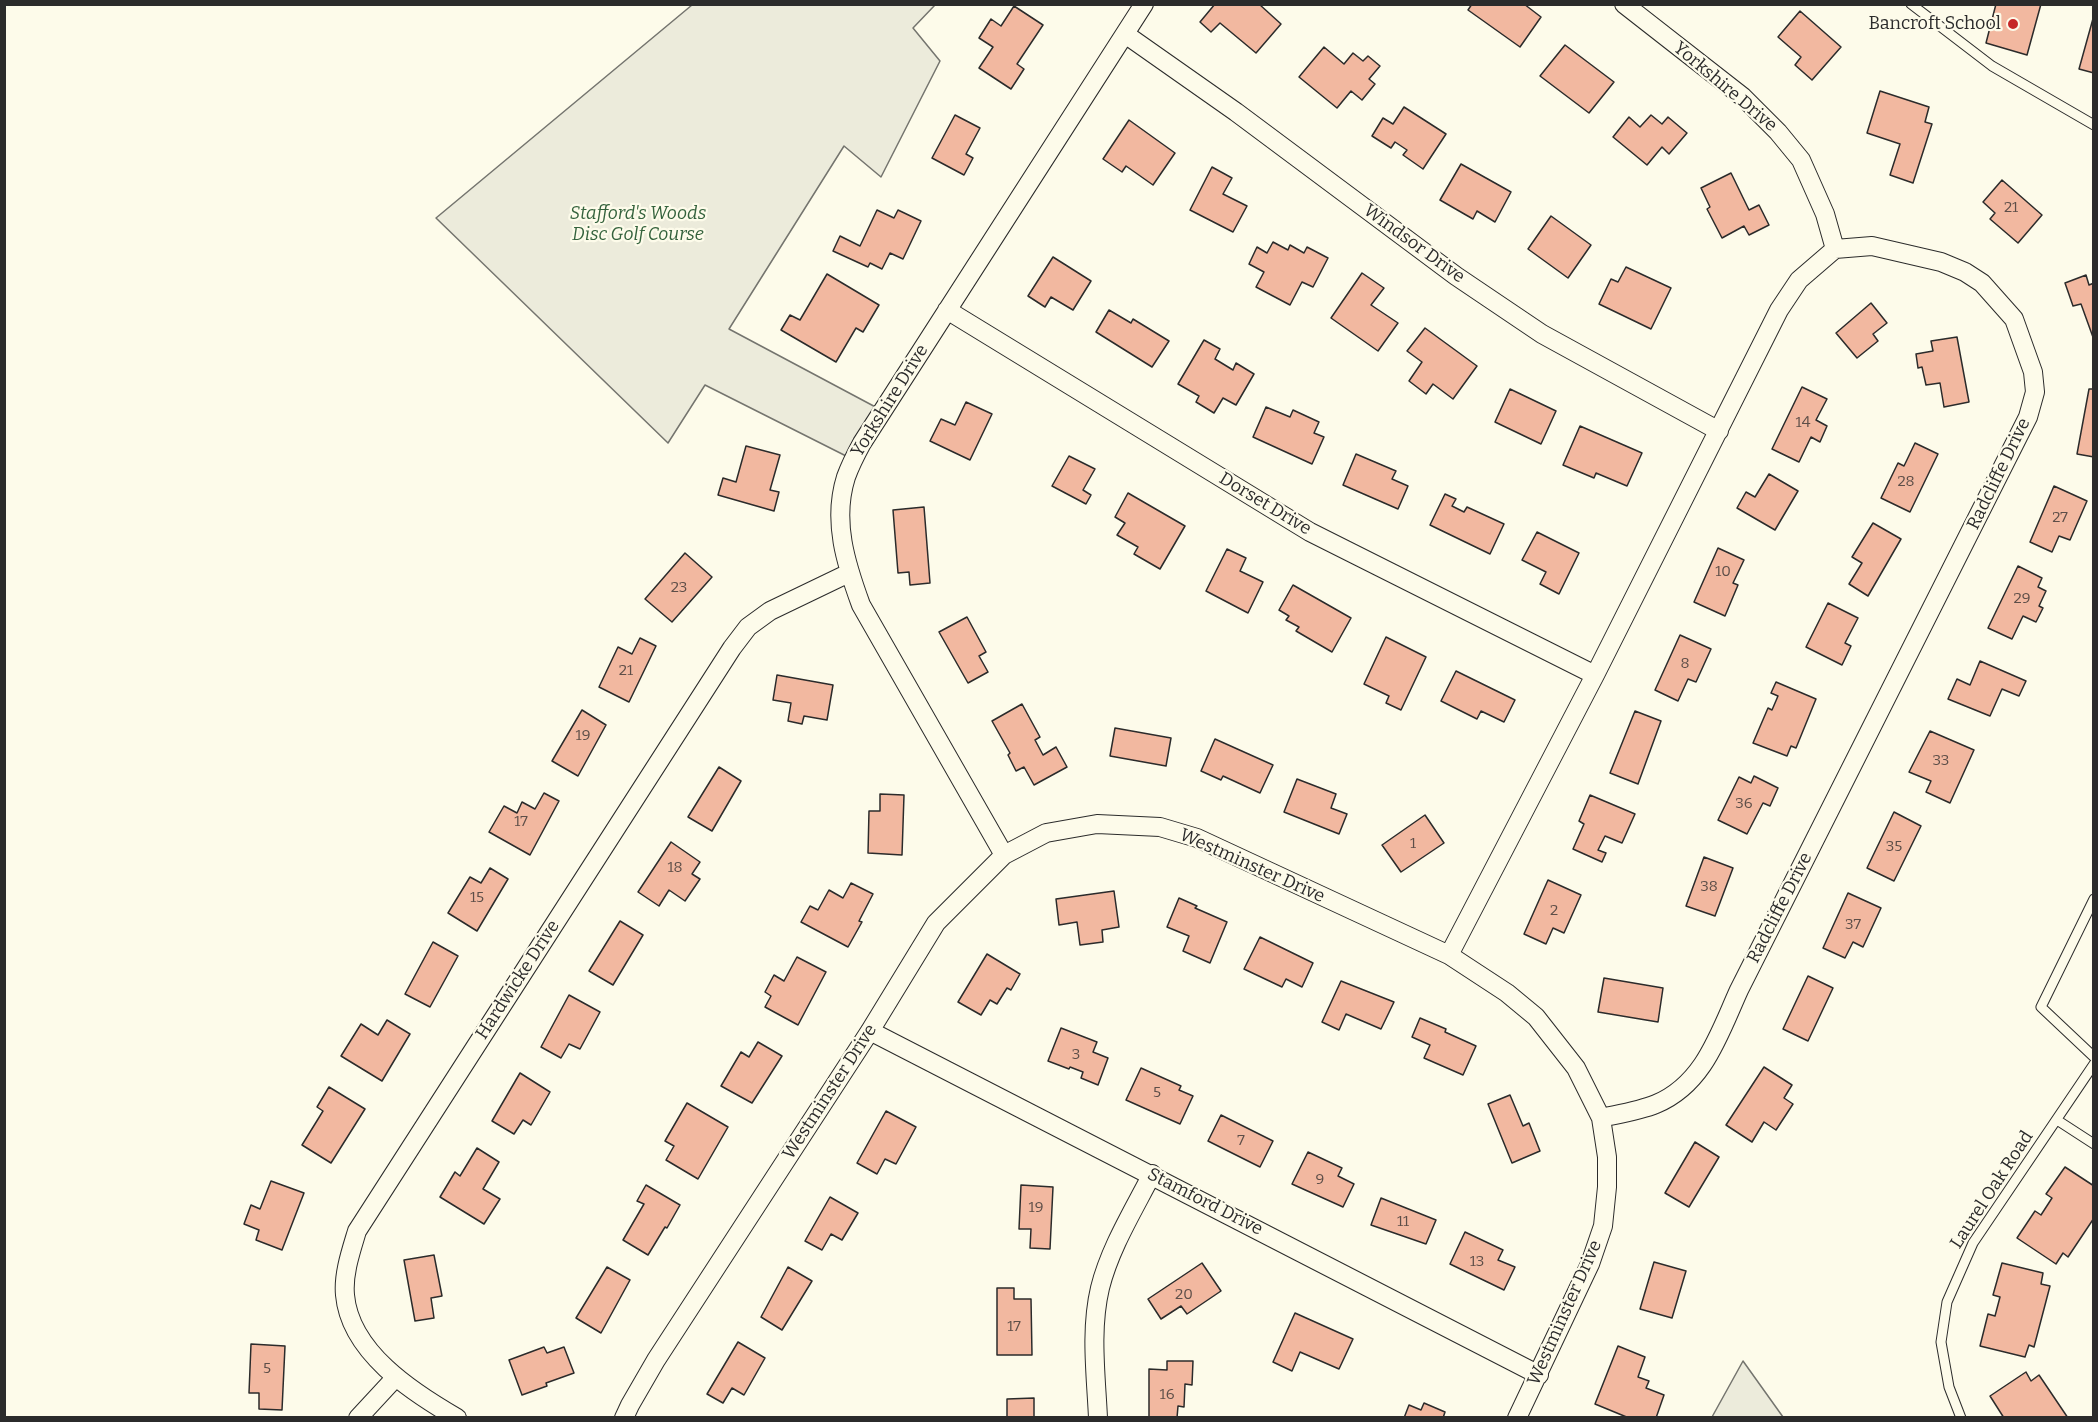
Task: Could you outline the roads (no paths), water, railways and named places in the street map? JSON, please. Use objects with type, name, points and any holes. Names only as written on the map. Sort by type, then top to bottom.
[{"type":"street","name":"Yorkshire Drive","points":[[1004,855],[861,605],[849,573],[841,541],[841,508],[846,478],[862,443],[1144,4]]},
{"type":"street","name":"Yorkshire Drive","points":[[1624,4],[1743,97],[1778,132],[1801,160],[1825,214],[1835,249]]},
{"type":"street","name":"Windsor Drive","points":[[1125,34],[1236,112],[1456,276],[1542,334],[1719,431]]},
{"type":"street","name":"Radcliffe Drive","points":[[1601,1118],[1655,1105],[1694,1078],[1707,1060],[1739,990],[2028,417],[2035,392],[2033,372],[2014,319],[1982,283],[1965,272],[1941,262],[1872,246],[1835,249]]},
{"type":"street","points":[[1449,955],[1595,675],[1779,310],[1799,280],[1835,249]]},
{"type":"street","name":"Dorset Drive","points":[[947,310],[1310,532],[1595,675]]},
{"type":"street","name":"Hardwicke Drive","points":[[457,1418],[396,1377],[365,1346],[352,1321],[345,1294],[348,1263],[357,1231],[732,648],[748,627],[770,611],[849,573]]},
{"type":"street","name":"Westminster Drive","points":[[624,1418],[656,1360],[870,1031],[936,923],[1004,855],[1046,833],[1097,824],[1160,827],[1197,838],[1449,955],[1507,993],[1536,1017],[1576,1068],[1601,1118],[1607,1157],[1603,1226],[1590,1264],[1517,1418]]},
{"type":"street","name":"Stamford Drive","points":[[870,1031],[1539,1375]]},
{"type":"street","points":[[1098,1418],[1095,1320],[1100,1288],[1111,1256],[1152,1174]]},
{"type":"street","points":[[358,1418],[396,1377]]},
{"type":"lane","points":[[1911,4],[1992,66],[2094,125]]},
{"type":"lane","points":[[2094,899],[2041,1007],[2094,1057]]},
{"type":"lane","name":"Laurel Oak Road","points":[[1961,1418],[1949,1387],[1941,1342],[1947,1302],[1973,1243],[2094,1064]]},
{"type":"lane","name":"Laurel Oak Road","points":[[2057,1120],[2094,1144]]},
{"type":"place","name":"Bancroft School","points":[[2013,24]]},
{"type":"park label","name":"Stafford's Woods Disc Golf Course","points":[[638,224]]}]
